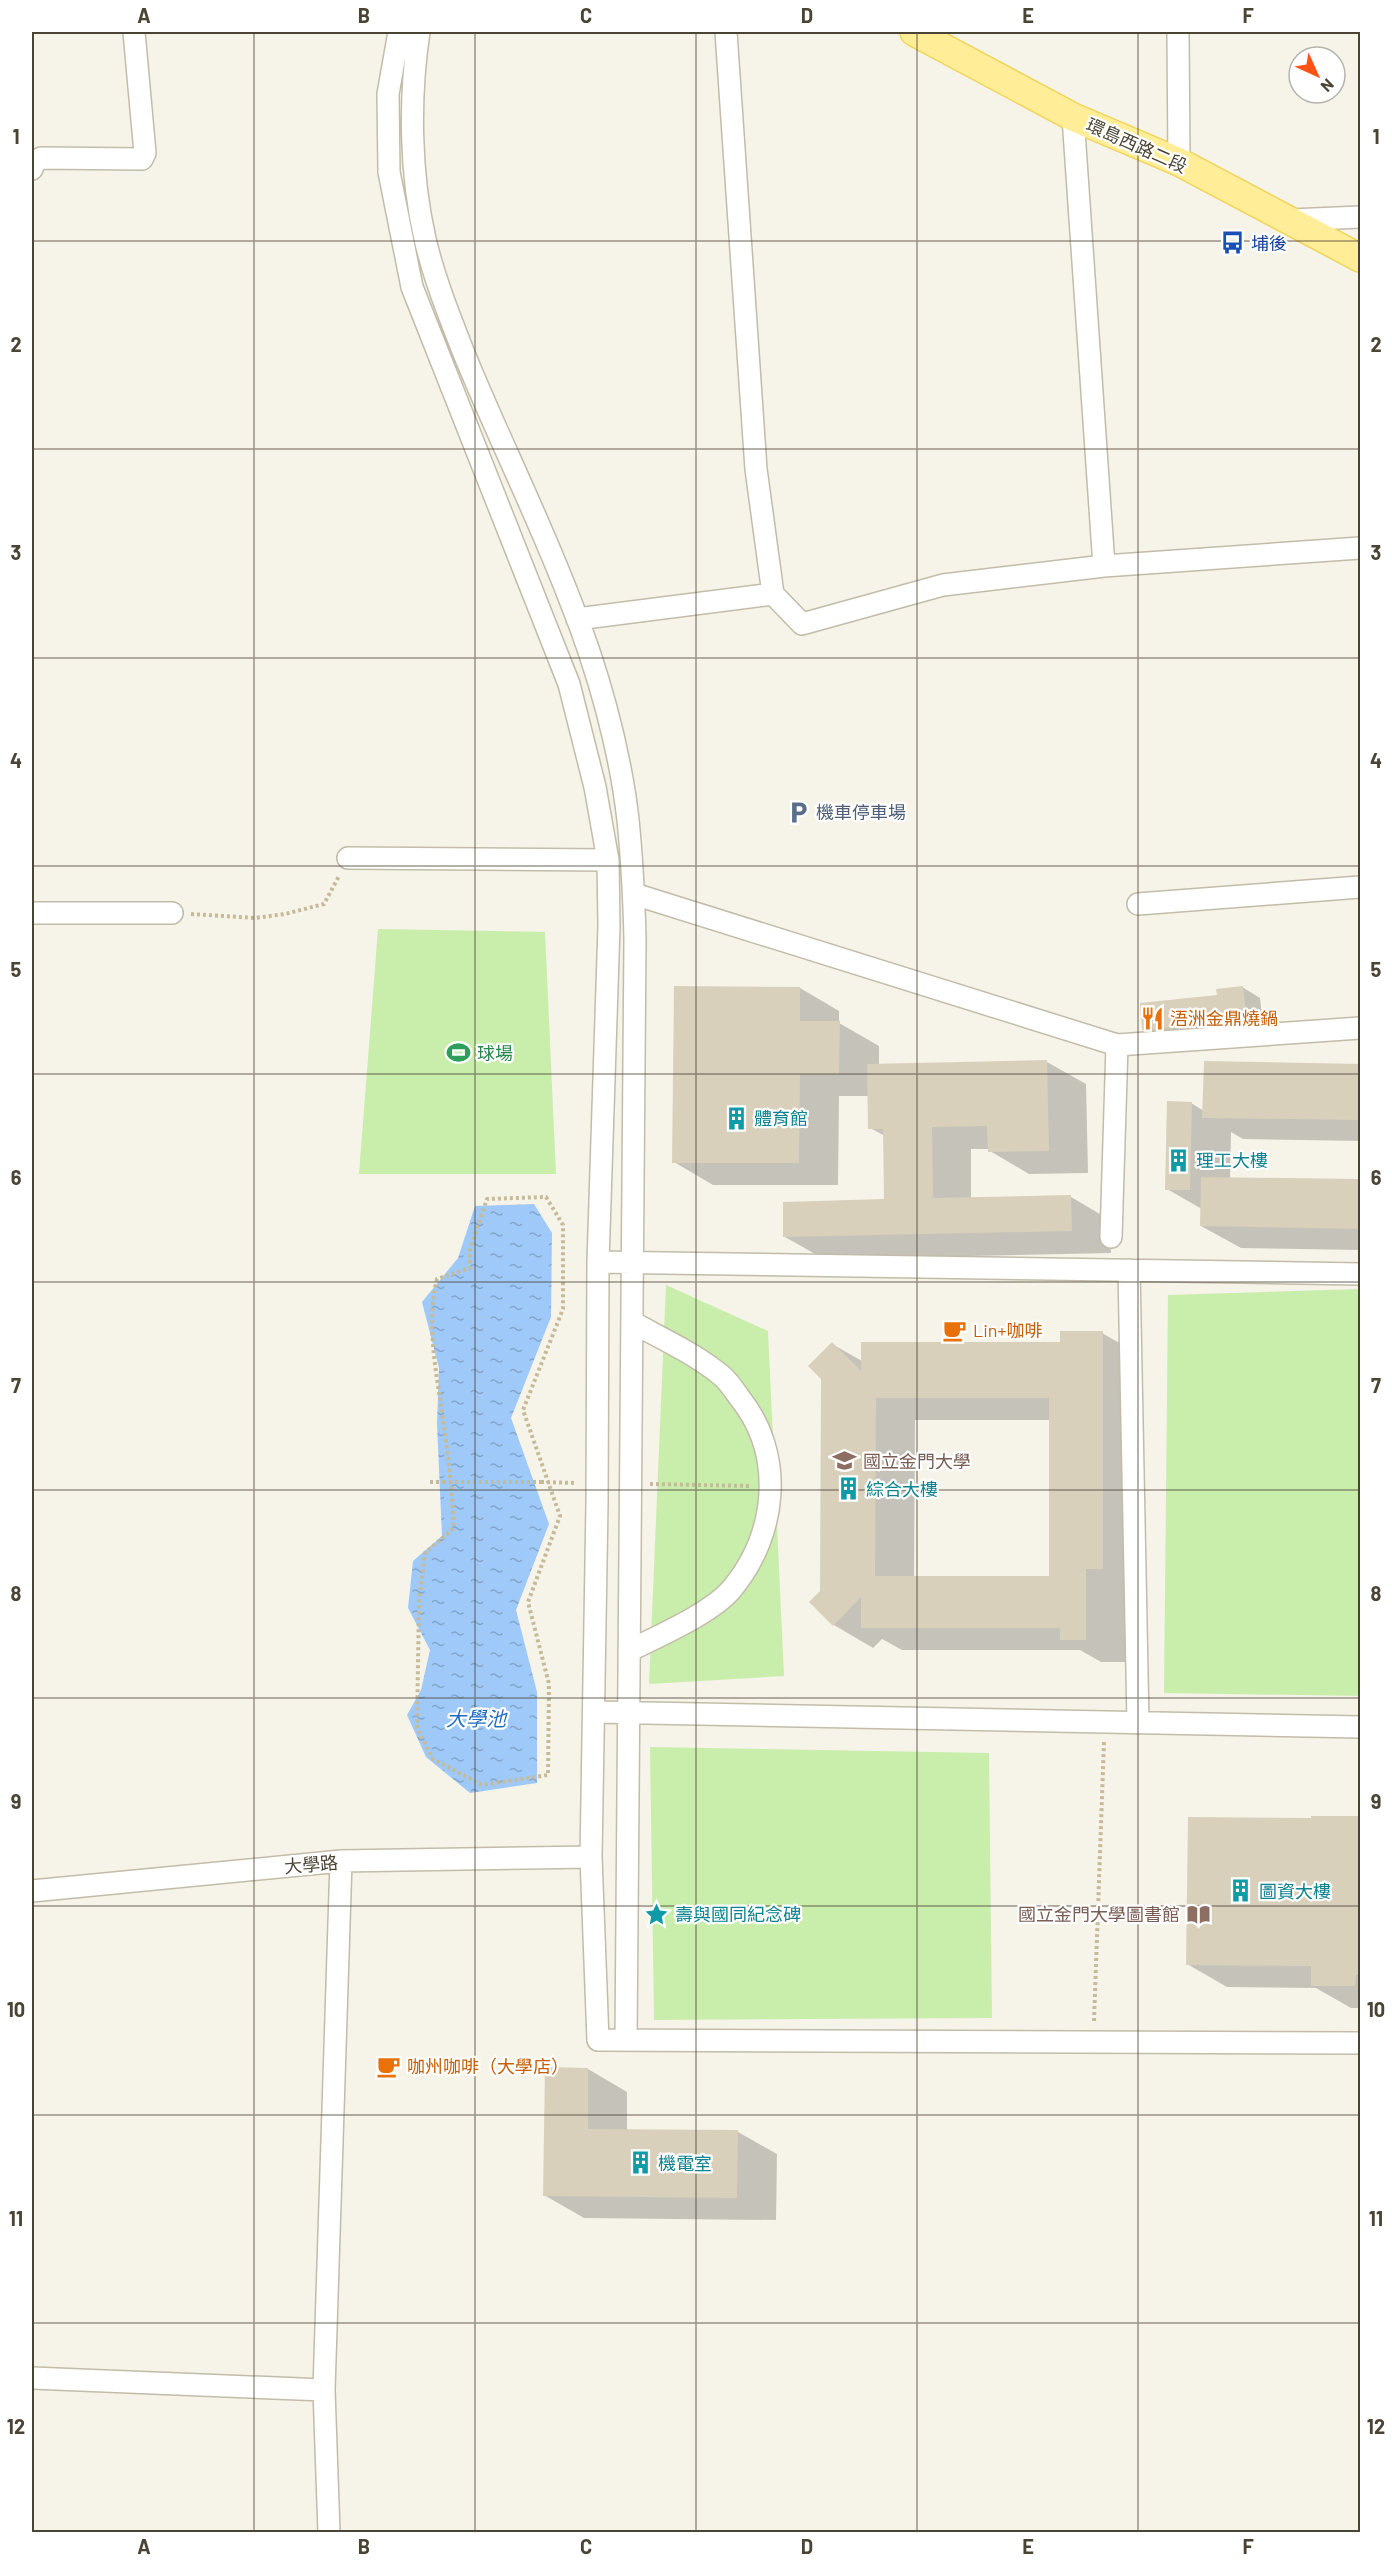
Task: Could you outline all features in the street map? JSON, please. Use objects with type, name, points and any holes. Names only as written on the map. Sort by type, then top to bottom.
[{"type":"main road","name":"環島西路二段","points":[[914,32],[1073,117],[1179,162],[1360,258]]},
{"type":"street","points":[[32,169],[34,163],[41,158],[142,159],[145,153],[134,32]]},
{"type":"street","points":[[399,32],[388,94],[389,172],[412,287],[569,684],[595,787],[608,860],[609,926],[598,1262],[591,1857],[598,2040],[1360,2043]]},
{"type":"street","points":[[419,32],[414,63],[413,119],[415,173],[425,238],[443,299],[484,404],[571,601],[612,728],[628,818],[635,939],[626,2040]]},
{"type":"street","points":[[726,32],[756,469],[773,594],[802,624],[943,585],[1104,566],[1360,548]]},
{"type":"street","points":[[1178,32],[1179,162]]},
{"type":"street","points":[[1073,117],[1104,566]]},
{"type":"street","points":[[1291,220],[1360,216]]},
{"type":"street","points":[[576,619],[773,594]]},
{"type":"street","points":[[348,858],[608,860]]},
{"type":"street","points":[[1138,904],[1360,887]]},
{"type":"street","points":[[633,894],[1117,1045],[1360,1029]]},
{"type":"street","points":[[32,912],[172,913]]},
{"type":"street","points":[[1111,1238],[1117,1045]]},
{"type":"street","points":[[598,1262],[1360,1274]]},
{"type":"street","points":[[1130,1270],[1138,1723]]},
{"type":"street","points":[[629,1651],[689,1621],[730,1591],[758,1549],[771,1500],[768,1455],[752,1412],[723,1377],[632,1322]]},
{"type":"street","points":[[594,1712],[1360,1727]]},
{"type":"street","name":"大學路","points":[[32,1891],[341,1861],[591,1857]]},
{"type":"street","points":[[329,2532],[324,2390],[341,1861]]},
{"type":"street","points":[[32,2378],[324,2390]]},
{"type":"path","points":[[172,913],[255,918],[285,914],[324,904],[348,858]]},
{"type":"path","points":[[546,1197],[563,1225],[563,1309],[523,1410],[550,1482],[560,1516],[528,1602],[549,1684],[548,1775],[482,1785],[433,1760],[417,1728],[419,1601],[425,1553],[454,1528],[451,1481],[434,1358],[433,1294],[437,1279],[470,1268],[470,1250],[487,1199],[546,1197]]},
{"type":"path","points":[[430,1482],[597,1483]]},
{"type":"path","points":[[658,1485],[753,1486]]},
{"type":"path","points":[[1093,2042],[1105,1722]]},
{"type":"green space","name":"球場","points":[[378,929],[545,932],[556,1174],[359,1174]]},
{"type":"green space","points":[[666,1285],[768,1331],[784,1676],[649,1684]]},
{"type":"green space","points":[[1360,1289],[1360,1696],[1164,1693],[1168,1295]]},
{"type":"green space","points":[[650,1747],[989,1753],[992,2018],[654,2020]]},
{"type":"water","name":"大學池","points":[[534,1204],[552,1233],[551,1317],[511,1418],[549,1524],[516,1610],[537,1692],[537,1783],[470,1793],[426,1757],[407,1715],[421,1690],[430,1650],[408,1608],[413,1561],[442,1536],[437,1424],[439,1368],[422,1302],[458,1258],[475,1206]]},
{"type":"building","name":"體育館","points":[[674,986],[800,987],[800,1021],[840,1021],[839,1074],[800,1074],[799,1163],[672,1163]]},
{"type":"building","points":[[1243,986],[1247,1023],[1142,1030],[1140,1003],[1217,995],[1216,989]]},
{"type":"building","points":[[1047,1060],[1049,1151],[988,1152],[987,1126],[932,1127],[933,1198],[1071,1195],[1072,1231],[783,1237],[783,1202],[884,1199],[883,1129],[868,1129],[867,1064]]},
{"type":"building","points":[[1204,1061],[1360,1064],[1360,1120],[1202,1118]]},
{"type":"building","points":[[1167,1101],[1192,1102],[1190,1190],[1165,1190]]},
{"type":"building","points":[[1201,1177],[1360,1179],[1360,1229],[1200,1226]]},
{"type":"building","name":"綜合大樓","points":[[1060,1331],[1103,1331],[1103,1569],[1086,1569],[1086,1640],[1060,1640],[1060,1628],[861,1628],[861,1597],[833,1626],[809,1602],[820,1591],[821,1379],[808,1366],[832,1342],[861,1371],[861,1342],[1060,1342]],"holes":[[[876,1398],[1049,1398],[1049,1576],[875,1576]]]},
{"type":"building","points":[[1311,1816],[1358,1816],[1358,1830],[1360,1830],[1360,1975],[1356,1975],[1355,1986],[1311,1986],[1311,1966],[1186,1965],[1188,1817],[1311,1818]]},
{"type":"building","name":"機電室","points":[[545,2067],[588,2068],[588,2129],[738,2130],[737,2198],[543,2196]]},
{"type":"place","name":"埔後","points":[[1233,243]]},
{"type":"place","name":"機車停車場","points":[[798,812]]},
{"type":"place","name":"浯洲金鼎燒鍋","points":[[1152,1018]]},
{"type":"place","name":"球場","points":[[459,1053]]},
{"type":"place","name":"體育館","points":[[736,1118]]},
{"type":"place","name":"理工大樓","points":[[1178,1160]]},
{"type":"place","name":"Lin+咖啡","points":[[955,1330]]},
{"type":"place","name":"國立金門大學","points":[[845,1461]]},
{"type":"place","name":"綜合大樓","points":[[848,1489]]},
{"type":"place","name":"圖資大樓","points":[[1241,1891]]},
{"type":"place","name":"壽與國同紀念碑","points":[[657,1914]]},
{"type":"place","name":"國立金門大學圖書館","points":[[1198,1914]]},
{"type":"place","name":"咖州咖啡（大學店）","points":[[389,2066]]},
{"type":"place","name":"機電室","points":[[640,2163]]}]
